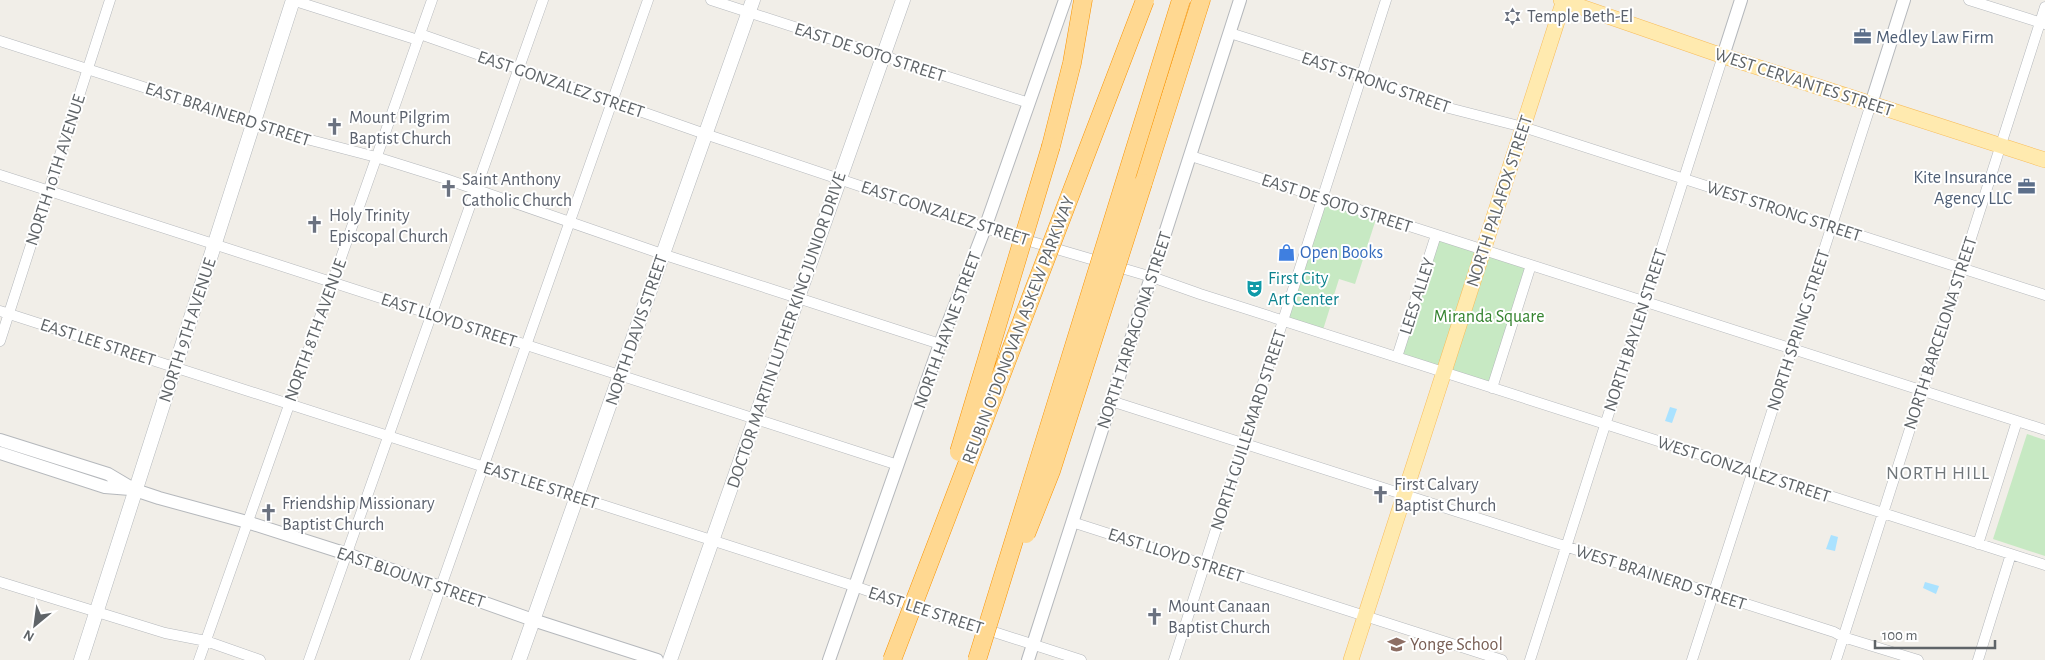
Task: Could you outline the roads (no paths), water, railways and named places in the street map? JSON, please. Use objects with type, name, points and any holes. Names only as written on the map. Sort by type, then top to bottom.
[{"type":"highway","points":[[891,660],[908,597],[950,480],[974,405],[1051,146],[1072,63],[1083,0]]},
{"type":"highway","name":"REUBIN O'DONOVAN ASKEW PARKWAY","points":[[891,660],[1145,0]]},
{"type":"highway","points":[[977,660],[979,630],[1039,454],[1181,0]]},
{"type":"highway","points":[[979,630],[1052,471],[1201,0]]},
{"type":"main road","name":"NORTH 9TH AVENUE","points":[[80,660],[293,0]]},
{"type":"main road","name":"DOCTOR MARTIN LUTHER KING JUNIOR DRIVE","points":[[670,660],[903,0]]},
{"type":"main road","name":"WEST CERVANTES STREET","points":[[1563,0],[1723,56],[2045,160]]},
{"type":"main road","name":"NORTH PALAFOX STREET","points":[[1352,660],[1563,0]]},
{"type":"main road","name":"NORTH DAVIS STREET","points":[[519,660],[750,6]]},
{"type":"street","name":"NORTH 10TH AVENUE","points":[[0,341],[4,312],[48,191],[110,0]]},
{"type":"street","name":"EAST GONZALEZ STREET","points":[[293,0],[419,37],[518,69],[985,228],[1152,277],[1444,372]]},
{"type":"street","name":"NORTH 8TH AVENUE","points":[[199,660],[432,0]]},
{"type":"street","points":[[309,660],[542,0]]},
{"type":"street","points":[[415,660],[648,0]]},
{"type":"street","name":"EAST DE SOTO STREET","points":[[711,0],[750,6],[883,56],[1029,104]]},
{"type":"street","name":"NORTH HAYNE STREET","points":[[829,660],[940,344],[985,228],[1066,0]]},
{"type":"street","name":"NORTH TARRAGONA STREET","points":[[1028,660],[1240,0]]},
{"type":"street","name":"NORTH GUILLEMARD STREET","points":[[1174,660],[1386,0]]},
{"type":"street","name":"NORTH BAYLEN STREET","points":[[1530,660],[1741,0]]},
{"type":"street","name":"NORTH SPRING STREET","points":[[1692,660],[1904,0]]},
{"type":"street","points":[[1969,0],[2042,23]]},
{"type":"street","name":"NORTH BARCELONA STREET","points":[[1836,660],[2000,145],[2042,23],[2045,7]]},
{"type":"street","name":"EAST STRONG STREET","points":[[1230,33],[1362,76],[1437,105],[1523,127]]},
{"type":"street","name":"EAST BRAINERD STREET","points":[[0,41],[299,137],[376,157],[476,189],[662,254],[940,344]]},
{"type":"street","name":"WEST STRONG STREET","points":[[1523,127],[2045,295]]},
{"type":"street","name":"EAST DE SOTO STREET","points":[[1190,156],[2045,430]]},
{"type":"street","name":"EAST LLOYD STREET","points":[[0,176],[898,465]]},
{"type":"street","name":"LEES ALLEY","points":[[1397,357],[1436,235]]},
{"type":"street","points":[[1492,388],[1531,265]]},
{"type":"street","name":"EAST LEE STREET","points":[[4,312],[854,586],[979,630],[994,632],[1081,660]]},
{"type":"street","name":"WEST GONZALEZ STREET","points":[[1444,372],[2045,565]]},
{"type":"street","points":[[1111,401],[1404,495]]},
{"type":"street","points":[[1978,544],[2017,421]]},
{"type":"street","name":"EAST BLOUNT STREET","points":[[0,440],[108,474],[135,490]]},
{"type":"street","name":"EAST BLOUNT STREET","points":[[0,453],[105,487],[135,490],[202,511],[247,522],[347,554],[533,620],[657,660]]},
{"type":"street","name":"WEST BRAINERD STREET","points":[[1404,495],[1834,632],[1843,638],[1918,660]]},
{"type":"street","name":"EAST LLOYD STREET","points":[[1072,522],[1502,660]]},
{"type":"street","points":[[1978,660],[2011,554]]},
{"type":"street","points":[[0,582],[96,613],[166,633],[206,641],[260,660]]},
{"type":"street","points":[[979,630],[990,645],[986,660]]},
{"type":"water","points":[[1670,407],[1677,409],[1672,423],[1665,421]]},
{"type":"water","points":[[1831,535],[1838,537],[1835,551],[1826,549]]},
{"type":"water","points":[[1925,582],[1939,586],[1936,594],[1923,588]]},
{"type":"place","name":"Temple Beth-El","points":[[1513,16]]},
{"type":"place","name":"Medley Law Firm","points":[[1862,37]]},
{"type":"place","name":"Mount Pilgrim Baptist Church","points":[[335,127]]},
{"type":"place","name":"Kite Insurance Agency LLC","points":[[2026,187]]},
{"type":"place","name":"Saint Anthony Catholic Church","points":[[448,189]]},
{"type":"place","name":"Holy Trinity Episcopal Church","points":[[315,225]]},
{"type":"place","name":"Open Books","points":[[1286,252]]},
{"type":"place","name":"First City Art Center","points":[[1254,288]]},
{"type":"place","name":"First Calvary Baptist Church","points":[[1380,494]]},
{"type":"place","name":"Friendship Missionary Baptist Church","points":[[268,513]]},
{"type":"place","name":"Mount Canaan Baptist Church","points":[[1154,616]]},
{"type":"place","name":"Yonge School","points":[[1396,644]]},
{"type":"district","name":"NORTH HILL","points":[[1938,472]]},
{"type":"park label","name":"Miranda Square","points":[[1489,316]]}]
